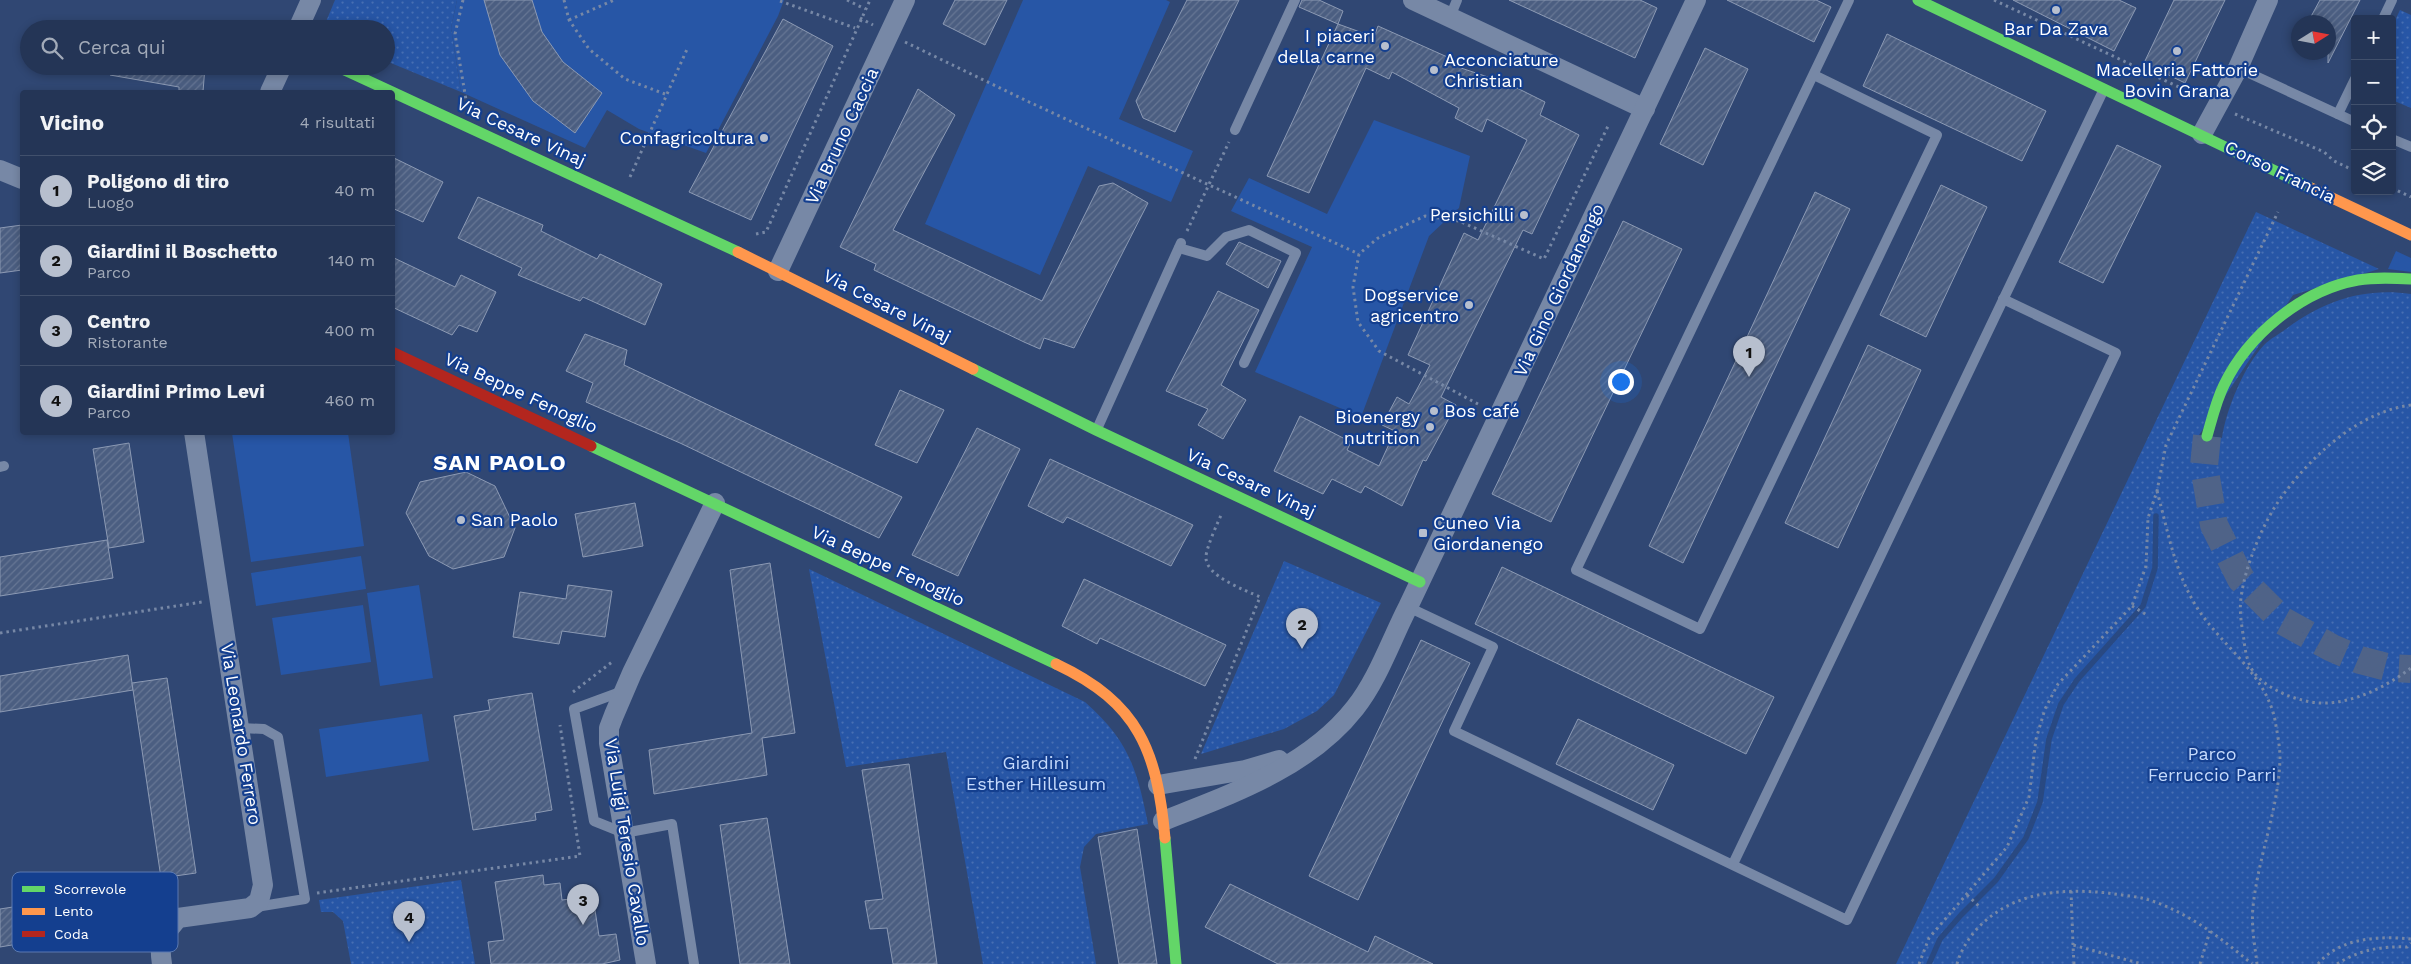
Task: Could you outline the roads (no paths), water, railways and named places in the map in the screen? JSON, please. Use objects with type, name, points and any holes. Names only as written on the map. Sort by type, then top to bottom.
[{"type":"main road","name":"Corso Francia","points":[[1918,0],[2411,235]]},
{"type":"main road","name":"Via Cesare Vinaj","points":[[355,75],[388,90]]},
{"type":"main road","name":"Via Cesare Vinaj","points":[[395,93],[778,271],[1096,430],[1420,582]]},
{"type":"main road","points":[[2207,436],[2214,407],[2226,379],[2238,360],[2263,330],[2287,311],[2314,295],[2344,284],[2376,279],[2411,280]]},
{"type":"main road","name":"Via Beppe Fenoglio","points":[[395,353],[1079,675],[1103,692],[1140,734],[1149,753],[1158,785],[1176,964]]},
{"type":"street","points":[[302,20],[311,0]]},
{"type":"street","name":"Via Bruno Caccia","points":[[778,271],[905,0]]},
{"type":"street","points":[[1413,0],[1454,9],[1645,108]]},
{"type":"street","name":"Via Gino Giordanengo","points":[[1163,821],[1265,778],[1308,752],[1332,733],[1355,707],[1373,678],[1408,607],[1696,0]]},
{"type":"street","name":"Corso Francia","points":[[2202,134],[2238,68],[2268,0]]},
{"type":"street","points":[[271,90],[278,75]]},
{"type":"street","points":[[0,170],[20,178]]},
{"type":"street","name":"Via Leonardo Ferrero","points":[[194,435],[263,885],[259,901],[250,908]]},
{"type":"street","name":"Via Luigi Teresio Cavallo","points":[[646,964],[608,743],[609,728],[624,690],[715,503]]},
{"type":"street","name":"Via Gino Giordanengo","points":[[1158,785],[1244,770],[1308,752]]},
{"type":"street","points":[[178,918],[250,908]]},
{"type":"lane","points":[[1235,130],[1295,0]]},
{"type":"lane","points":[[1814,75],[1937,135],[1700,629],[1576,570],[1849,0]]},
{"type":"lane","points":[[2385,15],[2392,0]]},
{"type":"lane","points":[[2238,68],[2351,120]]},
{"type":"lane","points":[[2338,114],[2351,87]]},
{"type":"lane","points":[[1733,864],[2105,88]]},
{"type":"lane","points":[[2396,141],[2411,148]]},
{"type":"lane","points":[[1096,430],[1180,245],[1207,256],[1226,237],[1249,230],[1296,253],[1244,362]]},
{"type":"lane","points":[[1408,607],[1493,647],[1454,731],[1848,920],[2116,352],[2003,299]]},
{"type":"lane","points":[[624,690],[574,709],[594,821],[624,833],[672,824],[694,964]]},
{"type":"lane","points":[[240,728],[264,729],[278,737],[305,898],[250,908]]},
{"type":"waterway","points":[[1929,964],[1940,939],[1996,880],[2026,838],[2040,802],[2049,739],[2061,704],[2077,680],[2143,606],[2155,568],[2156,516]]},
{"type":"tunnel","points":[[2207,436],[2204,466],[2214,525],[2241,579],[2283,621],[2332,648],[2360,660],[2391,668],[2411,669]]},
{"type":"place","name":"Bar Da Zava","points":[[2056,10]]},
{"type":"place","name":"I piaceri della carne","points":[[1385,46]]},
{"type":"place","name":"Macelleria Fattorie Bovin Grana","points":[[2177,51]]},
{"type":"place","name":"Acconciature Christian","points":[[1434,70]]},
{"type":"place","name":"Confagricoltura","points":[[764,138]]},
{"type":"place","name":"Persichilli","points":[[1524,215]]},
{"type":"place","name":"Dogservice agricentro","points":[[1469,305]]},
{"type":"place","name":"Poligono di tiro","points":[[1749,377]]},
{"type":"place","name":"Bos café","points":[[1434,411]]},
{"type":"place","name":"Bioenergy nutrition","points":[[1430,427]]},
{"type":"place","name":"San Paolo","points":[[461,520]]},
{"type":"place","name":"Cuneo Via Giordanengo","points":[[1423,533]]},
{"type":"place","name":"Giardini il Boschetto","points":[[1302,649]]},
{"type":"place","name":"Centro","points":[[583,925]]},
{"type":"place","name":"Giardini Primo Levi","points":[[409,942]]},
{"type":"district","name":"SAN PAOLO","points":[[500,462]]},
{"type":"park label","name":"Parco Ferruccio Parri","points":[[2212,764]]},
{"type":"park label","name":"Giardini Esther Hillesum","points":[[1036,773]]}]
